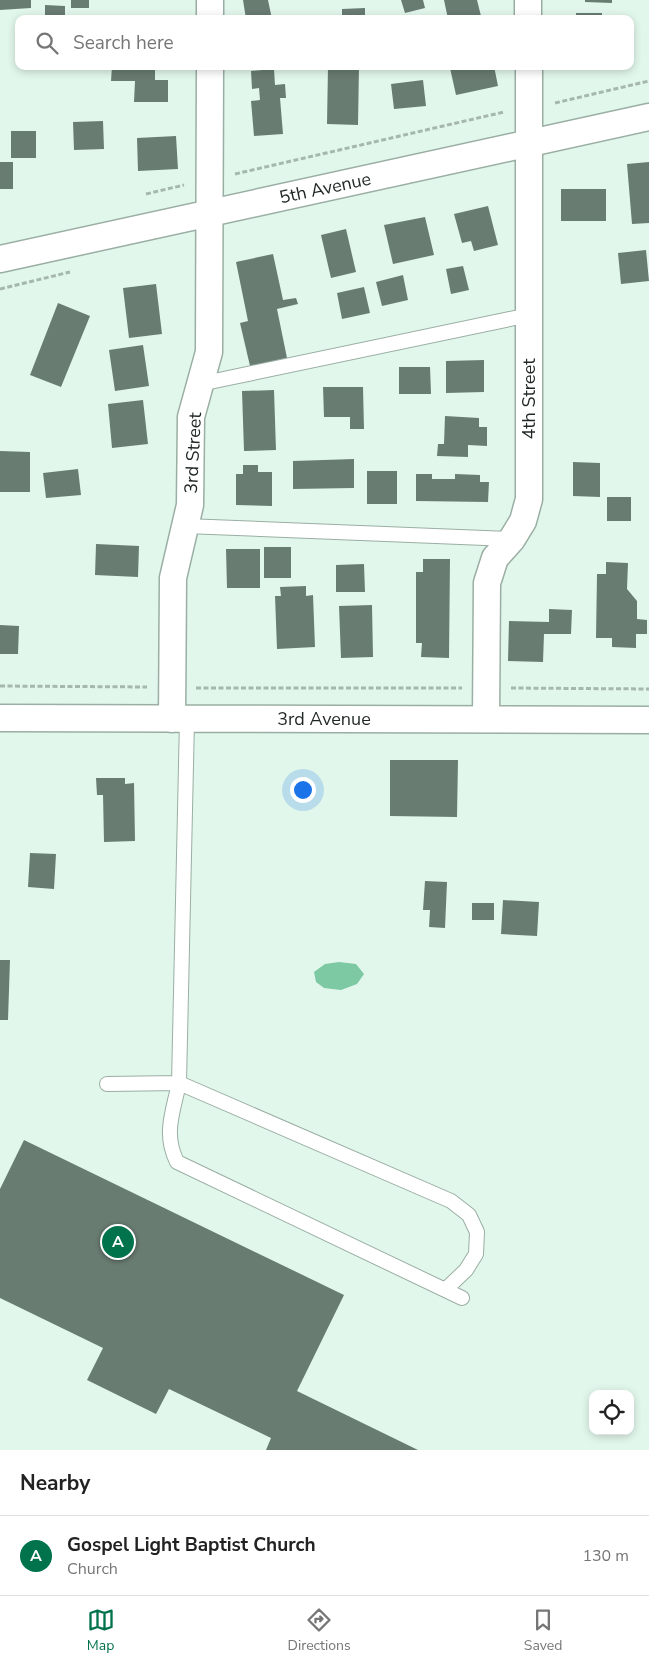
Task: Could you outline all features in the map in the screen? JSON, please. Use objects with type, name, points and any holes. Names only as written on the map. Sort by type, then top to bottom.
[{"type":"street","points":[[210,0],[210,15]]},
{"type":"street","points":[[528,0],[528,15]]},
{"type":"street","name":"3rd Street","points":[[180,719],[172,688],[173,578],[190,505],[191,417],[209,352],[210,70]]},
{"type":"street","name":"4th Street","points":[[486,719],[487,583],[495,558],[512,539],[523,521],[529,500],[529,70]]},
{"type":"street","name":"5th Avenue","points":[[0,258],[649,117]]},
{"type":"street","name":"3rd Avenue","points":[[0,718],[649,720]]},
{"type":"lane","points":[[200,384],[529,315]]},
{"type":"lane","points":[[186,526],[512,539]]},
{"type":"lane","points":[[180,719],[179,1083],[169,1133],[171,1149],[177,1162],[462,1298]]},
{"type":"lane","points":[[107,1084],[179,1083],[451,1201],[469,1215],[477,1232],[476,1254],[466,1270],[444,1290]]},
{"type":"path","points":[[546,105],[649,81]]},
{"type":"path","points":[[230,176],[510,111]]},
{"type":"path","points":[[0,289],[77,270]]},
{"type":"path","points":[[0,686],[649,688]]},
{"type":"shaded area","points":[[339,962],[356,964],[364,974],[357,984],[341,990],[324,988],[316,982],[314,972],[325,964]]},
{"type":"building","points":[[0,0],[31,0],[31,8],[0,10]]},
{"type":"building","points":[[71,0],[89,0],[89,8],[71,8]]},
{"type":"building","points":[[243,0],[268,0],[271,15],[245,15]]},
{"type":"building","points":[[401,0],[423,0],[425,8],[405,13]]},
{"type":"building","points":[[444,0],[477,0],[481,15],[447,15]]},
{"type":"building","points":[[585,0],[612,0],[612,3],[585,2]]},
{"type":"building","points":[[45,5],[65,6],[65,15],[45,15]]},
{"type":"building","points":[[365,8],[365,15],[342,15],[342,9]]},
{"type":"building","points":[[576,13],[602,13],[602,15],[576,15]]},
{"type":"building","points":[[112,70],[155,70],[155,80],[168,80],[168,102],[134,102],[135,81],[111,81]]},
{"type":"building","points":[[274,70],[275,85],[285,84],[286,98],[280,98],[283,134],[254,136],[251,101],[260,100],[259,88],[252,89],[251,71]]},
{"type":"building","points":[[328,70],[359,70],[358,125],[327,124]]},
{"type":"building","points":[[450,70],[495,70],[498,86],[456,95]]},
{"type":"building","points":[[423,80],[426,106],[394,109],[391,84]]},
{"type":"building","points":[[103,121],[104,149],[74,150],[73,122]]},
{"type":"building","points":[[11,131],[36,131],[36,158],[11,158]]},
{"type":"building","points":[[176,136],[178,169],[138,171],[137,138]]},
{"type":"building","points":[[0,162],[13,162],[13,189],[0,189]]},
{"type":"building","points":[[649,162],[649,223],[632,224],[627,164]]},
{"type":"building","points":[[561,189],[606,189],[606,221],[561,221]]},
{"type":"building","points":[[488,206],[498,245],[474,251],[471,241],[462,243],[454,214]]},
{"type":"building","points":[[425,217],[434,255],[393,264],[384,225]]},
{"type":"building","points":[[346,229],[356,272],[331,278],[321,235]]},
{"type":"building","points":[[646,250],[649,281],[621,284],[618,253]]},
{"type":"building","points":[[273,254],[283,300],[296,298],[298,304],[277,309],[287,358],[250,366],[240,323],[248,321],[236,262]]},
{"type":"building","points":[[463,266],[469,290],[451,294],[446,269]]},
{"type":"building","points":[[403,275],[408,300],[382,306],[376,282]]},
{"type":"building","points":[[156,284],[162,334],[129,338],[123,288]]},
{"type":"building","points":[[364,287],[370,313],[342,319],[337,293]]},
{"type":"building","points":[[58,303],[90,316],[61,387],[30,375]]},
{"type":"building","points":[[143,345],[149,386],[115,391],[109,350]]},
{"type":"building","points":[[484,360],[484,392],[446,393],[446,361]]},
{"type":"building","points":[[399,367],[430,367],[431,394],[399,394]]},
{"type":"building","points":[[323,387],[363,387],[364,429],[350,429],[350,417],[324,417]]},
{"type":"building","points":[[274,390],[276,450],[244,451],[242,391]]},
{"type":"building","points":[[143,400],[148,444],[112,448],[108,404]]},
{"type":"building","points":[[445,416],[479,418],[479,427],[487,427],[487,446],[468,445],[468,457],[437,456],[438,444],[444,444]]},
{"type":"building","points":[[0,451],[30,452],[30,492],[0,492]]},
{"type":"building","points":[[354,459],[354,488],[293,489],[293,461]]},
{"type":"building","points":[[573,462],[600,463],[600,497],[573,496]]},
{"type":"building","points":[[243,465],[258,465],[258,472],[272,472],[272,506],[236,505],[236,474],[243,474]]},
{"type":"building","points":[[78,469],[81,495],[46,498],[43,473]]},
{"type":"building","points":[[367,471],[397,471],[397,504],[367,504]]},
{"type":"building","points":[[416,474],[432,474],[432,479],[455,479],[455,474],[480,475],[480,482],[489,482],[488,502],[416,501]]},
{"type":"building","points":[[607,497],[631,497],[631,521],[607,521]]},
{"type":"building","points":[[96,544],[139,546],[138,577],[95,575]]},
{"type":"building","points":[[264,547],[291,547],[291,578],[264,578]]},
{"type":"building","points":[[226,549],[260,549],[260,588],[227,588]]},
{"type":"building","points":[[423,559],[450,559],[449,658],[421,657],[422,643],[416,643],[416,572],[423,572]]},
{"type":"building","points":[[606,562],[628,563],[627,589],[637,601],[637,619],[647,620],[647,634],[636,634],[636,648],[612,647],[612,638],[596,638],[597,574],[606,574]]},
{"type":"building","points":[[364,564],[365,592],[336,592],[336,565]]},
{"type":"building","points":[[306,586],[306,596],[313,595],[315,647],[277,649],[275,596],[281,596],[280,587]]},
{"type":"building","points":[[372,605],[373,657],[341,658],[339,606]]},
{"type":"building","points":[[549,609],[572,610],[571,634],[544,634],[543,662],[508,661],[509,621],[549,622]]},
{"type":"building","points":[[0,625],[19,626],[18,654],[0,654]]},
{"type":"building","points":[[390,760],[458,760],[457,817],[390,816]]},
{"type":"building","points":[[96,778],[125,778],[125,784],[134,783],[135,841],[104,842],[103,795],[97,795]]},
{"type":"building","points":[[30,853],[56,854],[54,889],[28,887]]},
{"type":"building","points":[[425,881],[447,882],[445,928],[429,927],[430,910],[423,910]]},
{"type":"building","points":[[503,900],[539,902],[537,936],[501,934]]},
{"type":"building","points":[[472,903],[494,903],[494,920],[472,920]]},
{"type":"building","points":[[0,960],[10,960],[8,1020],[0,1020]]},
{"type":"building","points":[[24,1140],[344,1295],[297,1391],[418,1450],[266,1450],[271,1438],[169,1389],[156,1414],[87,1380],[103,1348],[0,1298],[0,1189]]},
{"type":"place","name":"Gospel Light Baptist Church","points":[[118,1242]]}]
